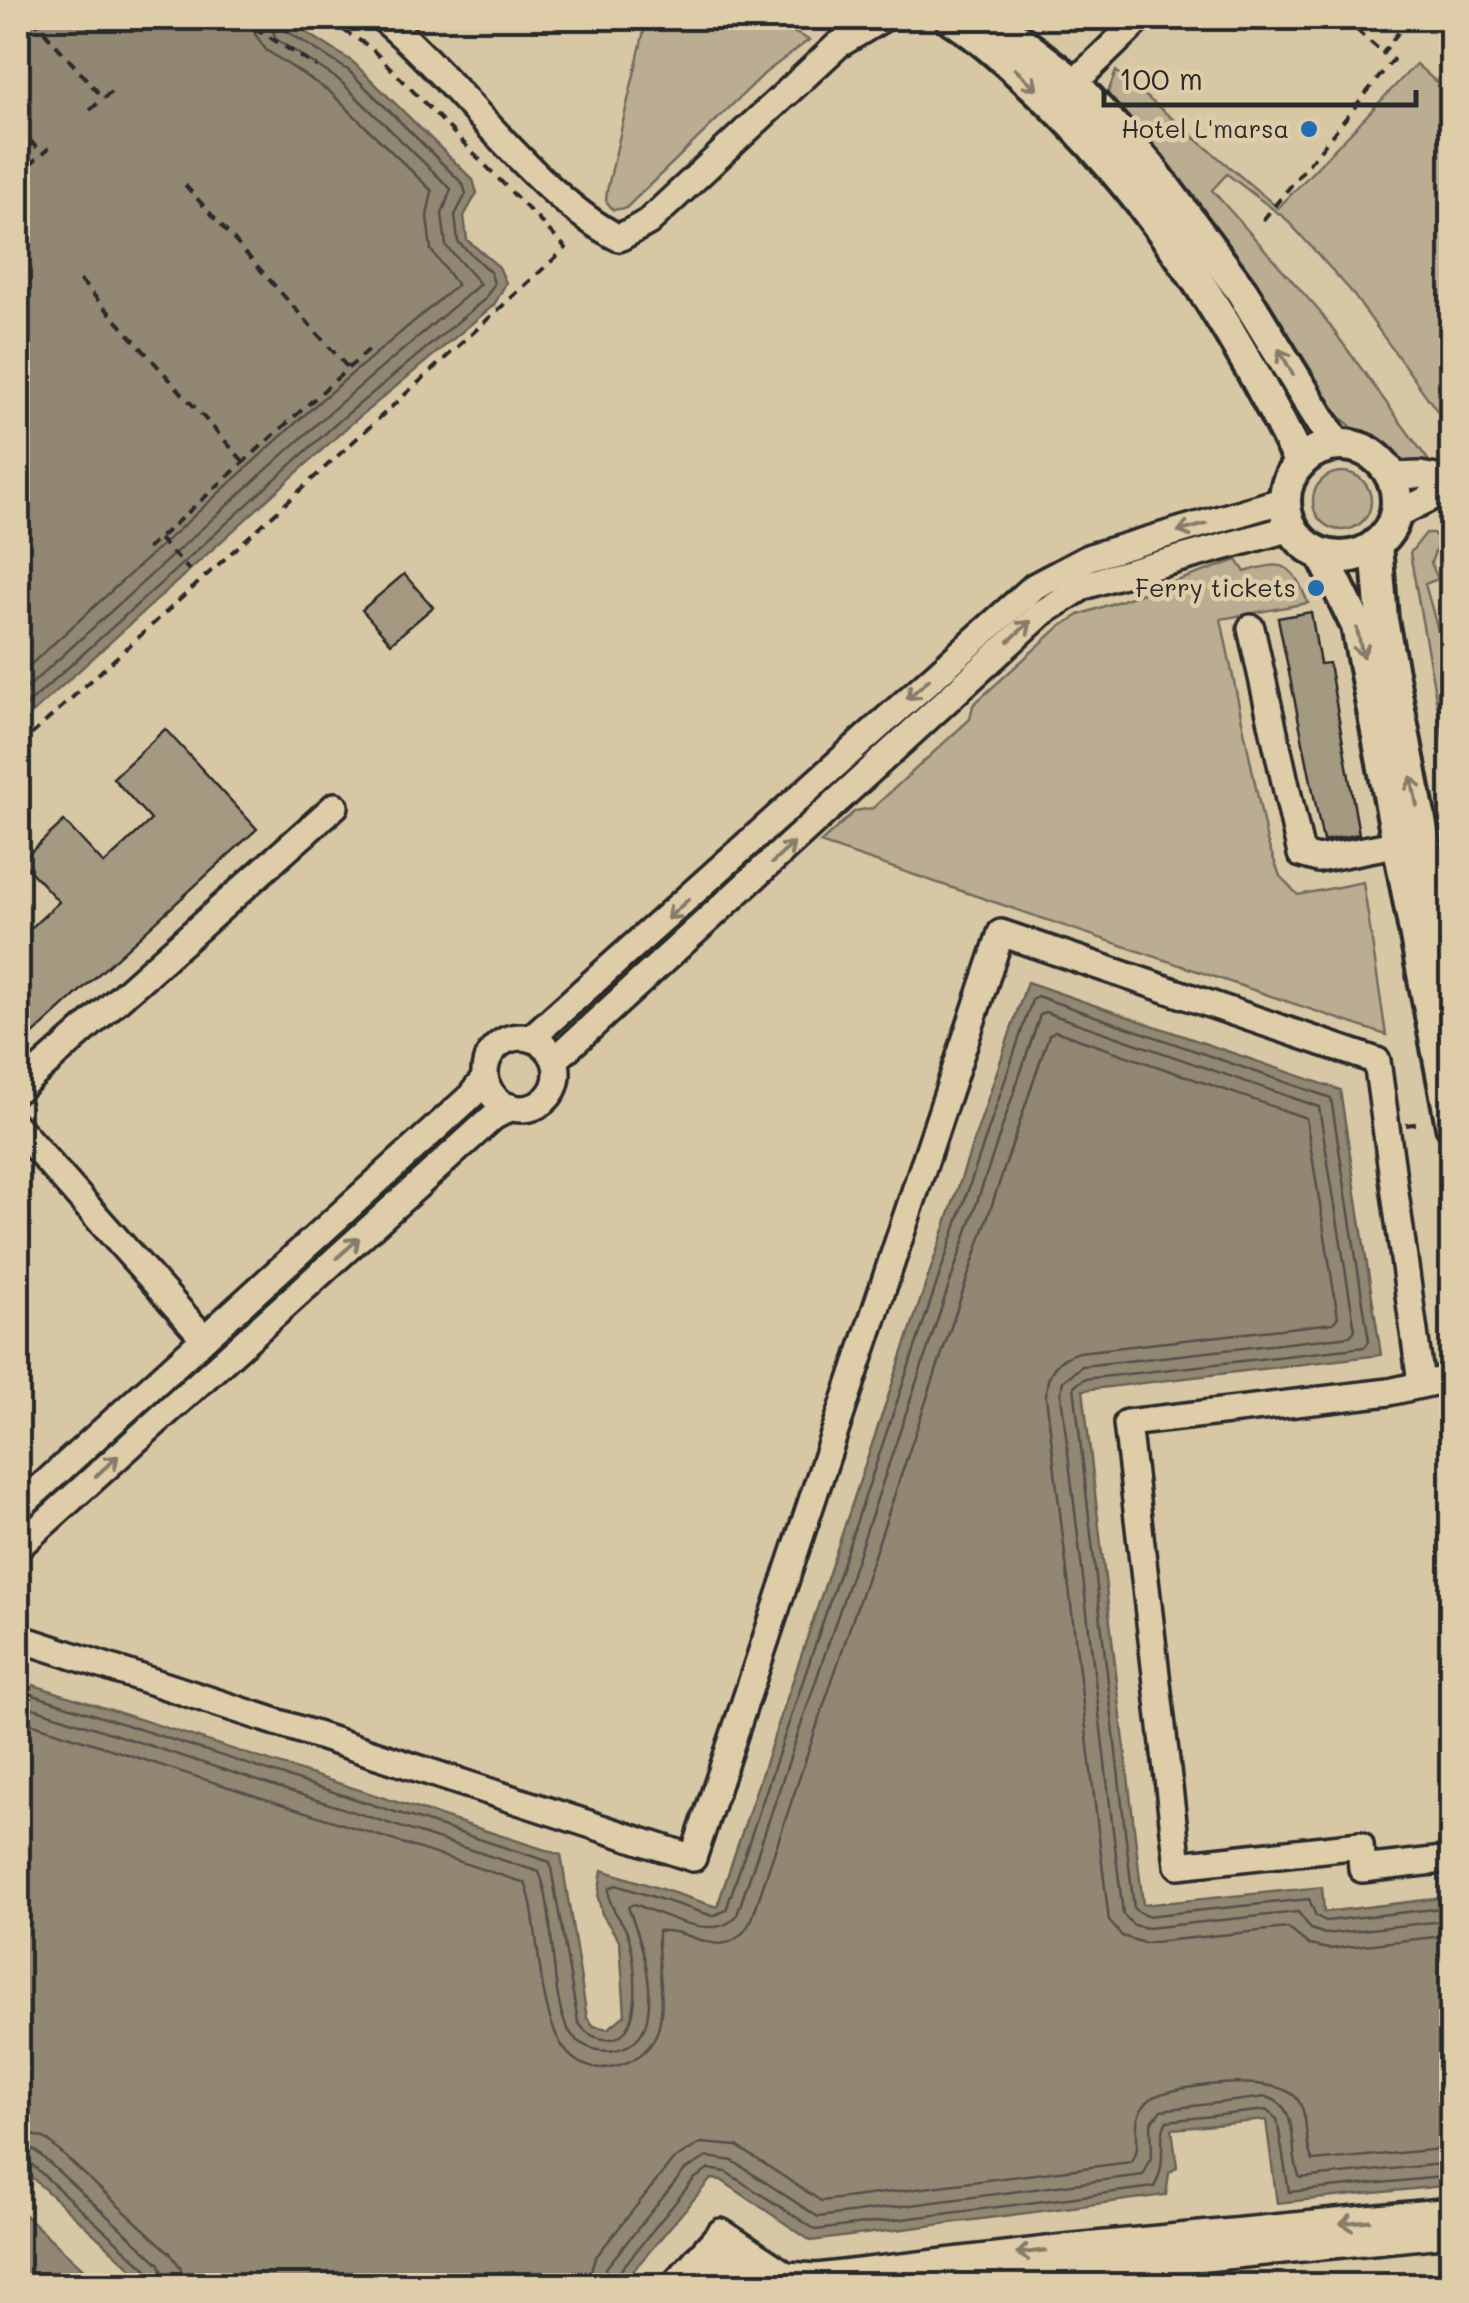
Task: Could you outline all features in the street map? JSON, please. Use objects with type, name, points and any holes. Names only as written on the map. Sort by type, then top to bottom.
[{"type":"main road","points":[[950,18],[1028,81],[1124,177],[1231,332],[1300,463]]},
{"type":"main road","points":[[990,18],[1074,83],[1174,197],[1240,290],[1336,445]]},
{"type":"main road","points":[[1336,445],[1369,452],[1392,476],[1396,515],[1376,545],[1344,557],[1322,554],[1305,544],[1288,514],[1289,480],[1300,463],[1316,450],[1336,445]]},
{"type":"main road","points":[[1376,545],[1382,620],[1452,990]]},
{"type":"main road","points":[[1322,554],[1357,626],[1452,1126]]},
{"type":"street","points":[[382,18],[598,228],[619,238],[648,222],[838,46],[884,18]]},
{"type":"street","points":[[838,46],[854,18]]},
{"type":"street","points":[[1074,83],[1141,18]]},
{"type":"street","points":[[1392,476],[1420,474],[1452,484]]},
{"type":"street","points":[[1396,515],[1452,484]]},
{"type":"street","points":[[510,1108],[493,1096],[485,1078],[488,1058],[501,1042],[531,1038],[1035,586],[1090,557],[1288,514]]},
{"type":"street","points":[[555,1060],[1042,613],[1084,586],[1288,514]]},
{"type":"street","points":[[1251,628],[1301,854],[1318,858],[1400,843]]},
{"type":"street","points":[[18,1088],[335,806]]},
{"type":"street","points":[[28,1642],[693,1858],[1002,934],[1377,1061],[1421,1384]]},
{"type":"street","points":[[18,1548],[493,1117],[510,1108],[531,1108],[548,1096],[557,1078],[555,1060],[548,1049],[531,1038]]},
{"type":"street","points":[[18,1508],[485,1078]]},
{"type":"street","points":[[18,1128],[204,1338]]},
{"type":"street","points":[[1452,1378],[1389,1392],[1128,1423],[1178,1865],[1360,1845],[1362,1869],[1452,1859]]},
{"type":"street","points":[[722,2247],[786,2274],[818,2277],[1452,2211]]},
{"type":"street","points":[[928,2286],[1452,2233]]},
{"type":"street","points":[[672,2286],[722,2247]]},
{"type":"street","points":[[700,2286],[722,2247]]},
{"type":"street","points":[[722,2247],[772,2286]]},
{"type":"path","points":[[32,18],[104,99]]},
{"type":"path","points":[[239,18],[317,68]]},
{"type":"path","points":[[18,747],[566,248],[370,47],[324,18]]},
{"type":"path","points":[[1228,18],[1242,24],[1261,18]]},
{"type":"path","points":[[1263,220],[1393,60],[1342,18]]},
{"type":"path","points":[[1384,53],[1409,18]]},
{"type":"path","points":[[90,110],[117,88]]},
{"type":"path","points":[[18,128],[42,154]]},
{"type":"path","points":[[29,165],[48,148]]},
{"type":"path","points":[[185,185],[348,368]]},
{"type":"path","points":[[80,280],[244,462]]},
{"type":"path","points":[[147,549],[373,346]]},
{"type":"path","points":[[159,539],[189,570]]},
{"type":"shaded area","points":[[647,18],[765,18],[809,40],[765,73],[626,208],[613,210],[606,201],[607,191]]},
{"type":"shaded area","points":[[1416,64],[1451,95],[1452,412],[1443,419],[1350,290],[1286,219],[1227,174],[1212,190],[1320,312],[1431,464],[1412,464],[1396,456],[1356,431],[1325,403],[1197,199],[1106,98],[1116,71],[1278,208]]},
{"type":"shaded area","points":[[1342,472],[1362,481],[1371,501],[1362,521],[1342,530],[1322,521],[1313,501],[1322,481]]},
{"type":"shaded area","points":[[1426,533],[1433,533],[1439,540],[1431,563],[1438,579],[1425,584],[1451,677],[1451,783],[1410,553]]},
{"type":"shaded area","points":[[1237,560],[1245,572],[1270,566],[1286,568],[1308,603],[1221,619],[1267,841],[1280,876],[1298,895],[1363,882],[1386,1035],[820,843],[855,811],[873,808],[970,719],[973,705],[1058,628],[1079,615]]},
{"type":"water","points":[[18,18],[284,18],[353,62],[473,180],[477,193],[464,216],[467,240],[499,267],[506,283],[494,305],[346,428],[18,726]]},
{"type":"water","points":[[1027,982],[1340,1090],[1381,1355],[1083,1390],[1143,1905],[1322,1887],[1324,1912],[1451,1897],[1451,2185],[1277,2203],[1266,2120],[1172,2129],[1177,2167],[1169,2173],[1166,2195],[811,2241],[721,2180],[711,2179],[621,2285],[150,2285],[18,2165],[18,1680],[561,1855],[587,2018],[594,2026],[608,2029],[625,2015],[620,1942],[602,1914],[598,1897],[602,1870],[717,1907]]},
{"type":"water","points":[[18,2209],[101,2285],[18,2285]]},
{"type":"building","points":[[404,574],[433,607],[391,643],[362,610]]},
{"type":"building","points":[[1311,612],[1320,664],[1329,663],[1359,834],[1323,841],[1278,618]]},
{"type":"building","points":[[165,729],[257,829],[18,1048],[18,940],[59,902],[21,861],[64,821],[104,864],[151,820],[113,778]]},
{"type":"place","name":"Hotel L'marsa","points":[[1309,129]]},
{"type":"place","name":"Ferry tickets","points":[[1316,588]]}]
